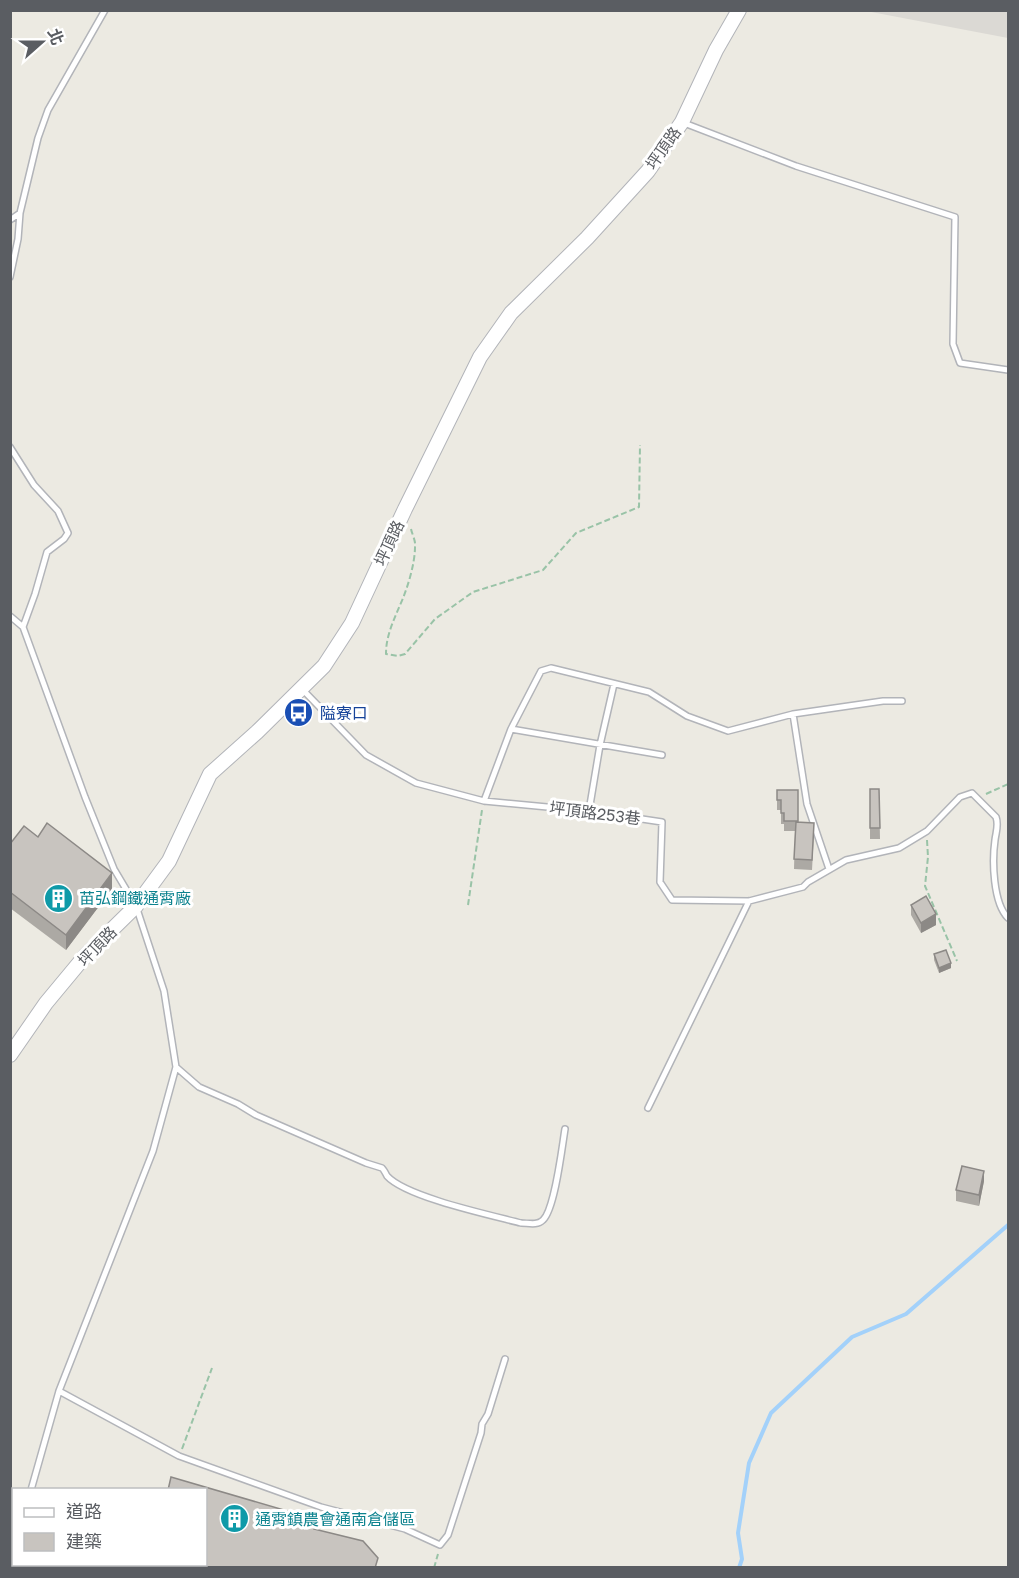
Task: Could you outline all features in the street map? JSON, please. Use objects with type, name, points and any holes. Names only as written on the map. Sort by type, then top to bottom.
[{"type":"street","name":"坪頂路","points":[[10,1055],[53,995],[85,956],[136,906],[169,861],[210,774],[257,732],[324,666],[352,622],[480,357],[511,314],[587,238],[648,171],[682,122],[739,10]]},
{"type":"lane","points":[[10,276],[18,239],[20,213],[38,138],[48,110],[105,10]]},
{"type":"lane","points":[[682,122],[796,166],[955,217],[953,344],[960,363],[1008,370]]},
{"type":"lane","points":[[10,220],[20,213]]},
{"type":"lane","points":[[10,447],[34,485],[58,511],[68,533],[47,552],[23,627]]},
{"type":"lane","points":[[10,616],[23,627],[85,797],[114,869],[136,906],[164,991],[177,1067],[153,1151],[58,1391],[32,1488]]},
{"type":"lane","points":[[484,801],[511,729],[541,671],[551,668],[649,692],[687,716],[728,731],[793,714],[884,701],[903,701]]},
{"type":"lane","points":[[589,811],[600,744],[614,684]]},
{"type":"lane","name":"坪頂路253巷","points":[[302,689],[366,755],[416,783],[484,801],[589,811],[662,822],[660,882],[672,900],[749,901],[803,887],[846,860],[898,848],[927,831],[960,797],[972,793],[978,797]]},
{"type":"lane","points":[[793,714],[807,804],[829,869]]},
{"type":"lane","points":[[511,729],[662,755]]},
{"type":"lane","points":[[978,797],[998,822],[994,864],[996,886],[1001,906],[1008,918]]},
{"type":"lane","points":[[648,1108],[749,901]]},
{"type":"lane","points":[[177,1067],[199,1087],[288,1129],[382,1168],[386,1175],[395,1182],[420,1195],[520,1223],[537,1224],[545,1219],[551,1206],[565,1129]]},
{"type":"lane","points":[[58,1391],[179,1456],[321,1507],[405,1529],[440,1545],[448,1535],[482,1424],[488,1414],[505,1359]]},
{"type":"path","points":[[405,509],[416,545],[411,570],[386,645],[386,654],[398,656],[405,654],[435,619],[473,592],[543,570],[576,532],[639,507],[640,445]]},
{"type":"path","points":[[978,797],[1008,784]]},
{"type":"path","points":[[468,905],[484,801]]},
{"type":"path","points":[[927,831],[928,857],[925,886],[957,961]]},
{"type":"path","points":[[179,1456],[212,1368]]},
{"type":"path","points":[[434,1568],[440,1545]]},
{"type":"shaded area","points":[[866,11],[1008,11],[1008,38]]},
{"type":"building","points":[[870,789],[879,789],[880,828],[870,828]]},
{"type":"building","points":[[777,790],[798,790],[798,821],[784,821],[784,813],[781,813],[781,800],[777,800]]},
{"type":"building","points":[[796,822],[814,823],[812,860],[794,859]]},
{"type":"building","name":"苗弘鋼鐵通霄廠","points":[[47,823],[112,873],[66,935],[10,892],[10,844],[24,826],[38,837]]},
{"type":"building","points":[[926,896],[936,914],[921,923],[911,905]]},
{"type":"building","points":[[946,950],[951,963],[939,968],[934,954]]},
{"type":"building","points":[[962,1166],[984,1171],[979,1195],[956,1190]]},
{"type":"building","name":"通霄鎮農會通南倉儲區","points":[[171,1477],[318,1520],[314,1529],[363,1541],[378,1558],[375,1568],[153,1568],[150,1566],[207,1566],[207,1488],[168,1488]]},
{"type":"waterway","points":[[739,1568],[742,1559],[738,1533],[749,1463],[771,1413],[852,1337],[906,1314],[1008,1225]]},
{"type":"place","name":"隘寮口","points":[[299,713]]},
{"type":"place","name":"苗弘鋼鐵通霄廠","points":[[58,898]]},
{"type":"place","name":"通霄鎮農會通南倉儲區","points":[[234,1519]]}]
